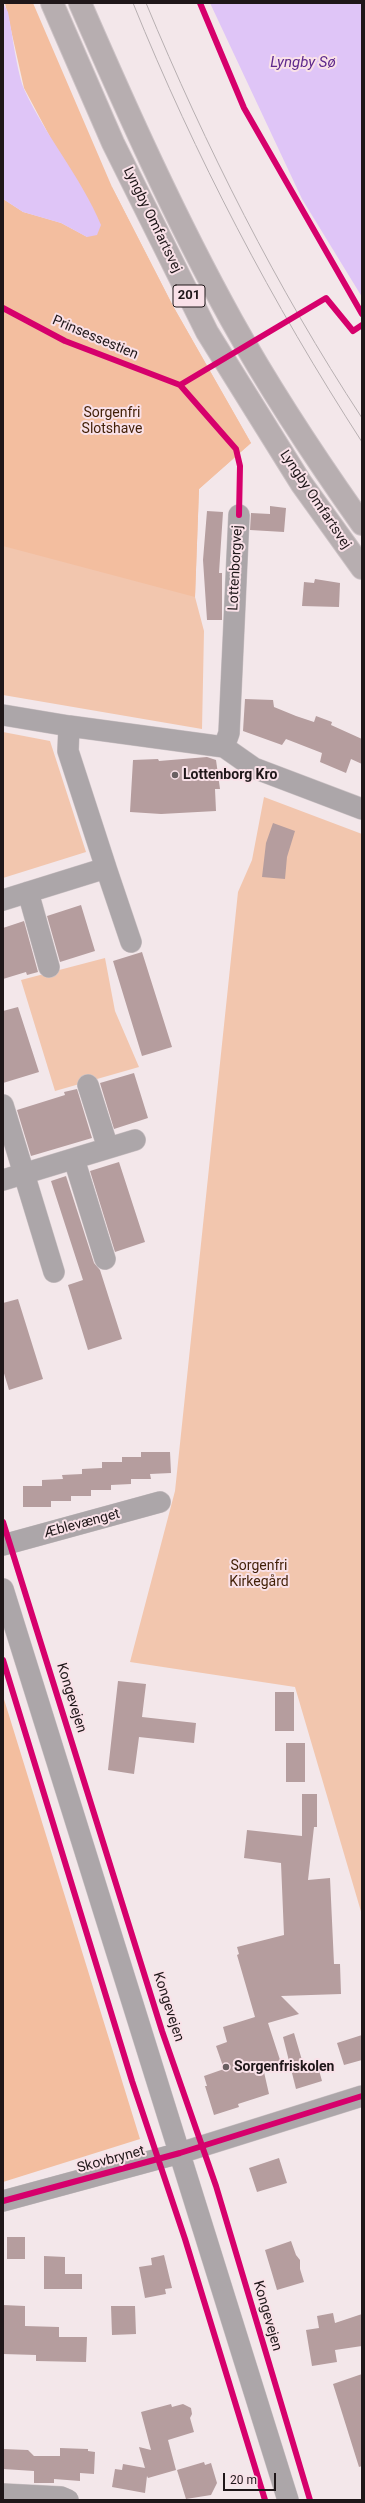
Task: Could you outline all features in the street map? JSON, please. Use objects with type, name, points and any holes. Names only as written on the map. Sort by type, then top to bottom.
[{"type":"highway","name":"Lyngby Omfartsvej","points":[[52,3],[113,142],[207,332],[301,483],[362,568]]},
{"type":"highway","name":"Lyngby Omfartsvej","points":[[80,3],[136,132],[233,321],[320,465],[362,524]]},
{"type":"street","name":"Lottenborgvej","points":[[224,747],[228,733],[239,515]]},
{"type":"street","points":[[3,715],[69,726],[224,747],[254,768],[362,809]]},
{"type":"street","points":[[69,726],[68,751],[130,942]]},
{"type":"street","points":[[3,900],[106,868]]},
{"type":"street","points":[[28,892],[49,967]]},
{"type":"street","points":[[88,1085],[108,1148]]},
{"type":"street","points":[[3,1105],[54,1272]]},
{"type":"street","points":[[3,1180],[135,1140]]},
{"type":"street","points":[[74,1159],[105,1259]]},
{"type":"street","name":"Æblevænget","points":[[3,1545],[160,1502]]},
{"type":"street","points":[[3,1589],[288,2500]]},
{"type":"street","name":"Skovbrynet","points":[[3,2201],[180,2153],[362,2096]]},
{"type":"street","points":[[3,2494],[61,2497],[68,2500]]},
{"type":"green space","name":"Sorgenfri Slotshave","points":[[5,3],[33,3],[112,187],[173,306],[251,443],[199,489],[195,597],[3,546],[3,199],[23,212],[61,223],[87,237],[49,135],[24,88]]},
{"type":"green space","name":"Sorgenfri Slotshave","points":[[112,187],[173,306],[251,443],[199,489],[195,597],[204,631],[202,729],[3,695],[3,199],[23,212],[61,223],[87,237],[88,196]]},
{"type":"green space","points":[[3,732],[50,741],[86,852],[3,878]]},
{"type":"green space","name":"Sorgenfri Kirkegård","points":[[264,797],[362,834],[362,1915],[295,1687],[130,1662],[175,1491],[238,892],[252,860]]},
{"type":"green space","points":[[105,958],[115,1011],[139,1067],[55,1091],[21,980]]},
{"type":"green space","points":[[3,1696],[140,2139],[3,2182]]},
{"type":"water","points":[[3,3],[8,12],[21,82],[42,124],[84,190],[93,207],[101,225],[97,235],[87,237],[61,223],[23,212],[3,199]]},
{"type":"water","name":"Lyngby Sø","points":[[210,3],[362,3],[362,297],[302,199]]},
{"type":"building","points":[[270,506],[286,508],[284,532],[250,530],[251,513],[270,514]]},
{"type":"building","points":[[207,511],[223,512],[219,573],[222,573],[222,620],[207,620],[203,560]]},
{"type":"building","points":[[315,579],[340,583],[339,607],[302,606],[304,582],[314,583]]},
{"type":"building","points":[[245,699],[273,700],[274,707],[296,716],[314,722],[316,716],[332,722],[331,725],[362,739],[362,764],[351,759],[346,773],[320,762],[322,753],[286,739],[282,745],[243,731]]},
{"type":"building","name":"Lottenborg Kro","points":[[207,757],[216,760],[220,789],[215,789],[216,811],[161,814],[130,812],[133,760],[158,759],[159,761]]},
{"type":"building","points":[[273,823],[295,831],[287,857],[285,879],[262,877],[266,843]]},
{"type":"building","points":[[81,905],[95,951],[60,962],[47,916]]},
{"type":"building","points":[[24,921],[38,972],[27,975],[26,972],[3,979],[3,928]]},
{"type":"building","points":[[142,952],[172,1047],[142,1056],[113,961]]},
{"type":"building","points":[[18,1007],[39,1072],[3,1083],[3,1011]]},
{"type":"building","points":[[134,1073],[148,1118],[114,1129],[100,1083]]},
{"type":"building","points":[[77,1089],[92,1138],[31,1156],[17,1110],[65,1095],[64,1092]]},
{"type":"building","points":[[119,1162],[145,1242],[115,1252],[90,1171]]},
{"type":"building","points":[[66,1176],[94,1263],[100,1270],[122,1339],[88,1350],[68,1285],[83,1280],[51,1181]]},
{"type":"building","points":[[18,1299],[43,1379],[9,1390],[3,1370],[3,1303]]},
{"type":"building","points":[[141,1452],[170,1452],[171,1473],[150,1474],[151,1479],[131,1479],[131,1484],[111,1485],[111,1490],[91,1490],[91,1496],[71,1496],[71,1501],[51,1501],[51,1507],[23,1507],[23,1486],[42,1486],[42,1480],[63,1479],[62,1475],[82,1474],[82,1469],[102,1468],[102,1462],[122,1462],[122,1457],[141,1457]]},
{"type":"building","points":[[118,1681],[146,1684],[142,1717],[196,1723],[194,1743],[139,1737],[134,1774],[108,1770]]},
{"type":"building","points":[[275,1692],[294,1692],[294,1731],[275,1731]]},
{"type":"building","points":[[286,1743],[305,1743],[305,1782],[286,1782]]},
{"type":"building","points":[[302,1794],[317,1794],[317,1827],[314,1827],[308,1880],[330,1878],[334,1964],[340,1964],[341,1994],[281,1996],[299,2014],[268,2023],[282,2066],[264,2072],[269,2094],[238,2104],[239,2107],[214,2115],[205,2086],[207,2086],[204,2076],[224,2069],[216,2046],[227,2042],[223,2027],[255,2017],[237,1955],[239,1954],[237,1947],[284,1935],[281,1863],[244,1858],[247,1830],[302,1836]]},
{"type":"building","points":[[294,2033],[304,2067],[317,2063],[322,2081],[296,2089],[283,2037]]},
{"type":"building","points":[[362,2035],[362,2060],[344,2065],[337,2043]]},
{"type":"building","points":[[279,2158],[287,2183],[257,2192],[249,2168]]},
{"type":"building","points":[[7,2237],[25,2237],[25,2259],[7,2259]]},
{"type":"building","points":[[291,2241],[296,2255],[300,2260],[300,2269],[304,2282],[277,2290],[265,2250]]},
{"type":"building","points":[[164,2255],[172,2288],[165,2289],[166,2294],[145,2298],[139,2267],[152,2265],[151,2258]]},
{"type":"building","points":[[44,2256],[65,2257],[65,2274],[82,2274],[82,2289],[44,2289]]},
{"type":"building","points":[[3,2305],[25,2306],[25,2326],[59,2327],[59,2337],[87,2337],[86,2362],[36,2361],[36,2355],[3,2354]]},
{"type":"building","points":[[111,2306],[135,2306],[136,2334],[112,2335]]},
{"type":"building","points":[[333,2313],[335,2323],[362,2314],[362,2346],[335,2350],[337,2362],[312,2366],[306,2330],[319,2328],[317,2316]]},
{"type":"building","points":[[362,2374],[362,2466],[359,2467],[333,2384]]},
{"type":"building","points":[[171,2404],[172,2407],[183,2404],[191,2408],[192,2414],[190,2418],[194,2432],[168,2440],[176,2470],[148,2478],[147,2476],[145,2493],[112,2487],[115,2469],[122,2470],[123,2464],[145,2468],[139,2447],[151,2450],[141,2412]]},
{"type":"building","points":[[60,2448],[88,2449],[88,2451],[95,2452],[94,2474],[80,2473],[80,2481],[54,2479],[54,2483],[34,2483],[34,2471],[3,2469],[3,2449],[28,2450],[34,2456],[60,2456]]},
{"type":"building","points":[[204,2462],[205,2465],[211,2463],[217,2483],[211,2495],[186,2499],[177,2470]]},
{"type":"tram line","points":[[133,3],[182,117],[237,228],[297,336],[362,442]]},
{"type":"tram line","points":[[146,3],[193,110],[244,215],[300,318],[362,418]]},
{"type":"cycle path","points":[[200,3],[244,108],[362,314]]},
{"type":"cycle path","points":[[180,385],[326,298],[353,331],[362,325]]},
{"type":"cycle path","name":"Prinsessestien","points":[[3,308],[65,341],[180,385],[236,449],[240,466],[239,515]]},
{"type":"cycle path","name":"Kongevejen","points":[[3,1522],[162,2031],[216,2186],[310,2500]]},
{"type":"cycle path","points":[[3,1660],[132,2081],[185,2239],[265,2500]]},
{"type":"cycle path","points":[[3,2201],[180,2153],[362,2096]]},
{"type":"place","name":"Lottenborg Kro","points":[[175,775]]},
{"type":"place","name":"Sorgenfriskolen","points":[[226,2067]]}]
